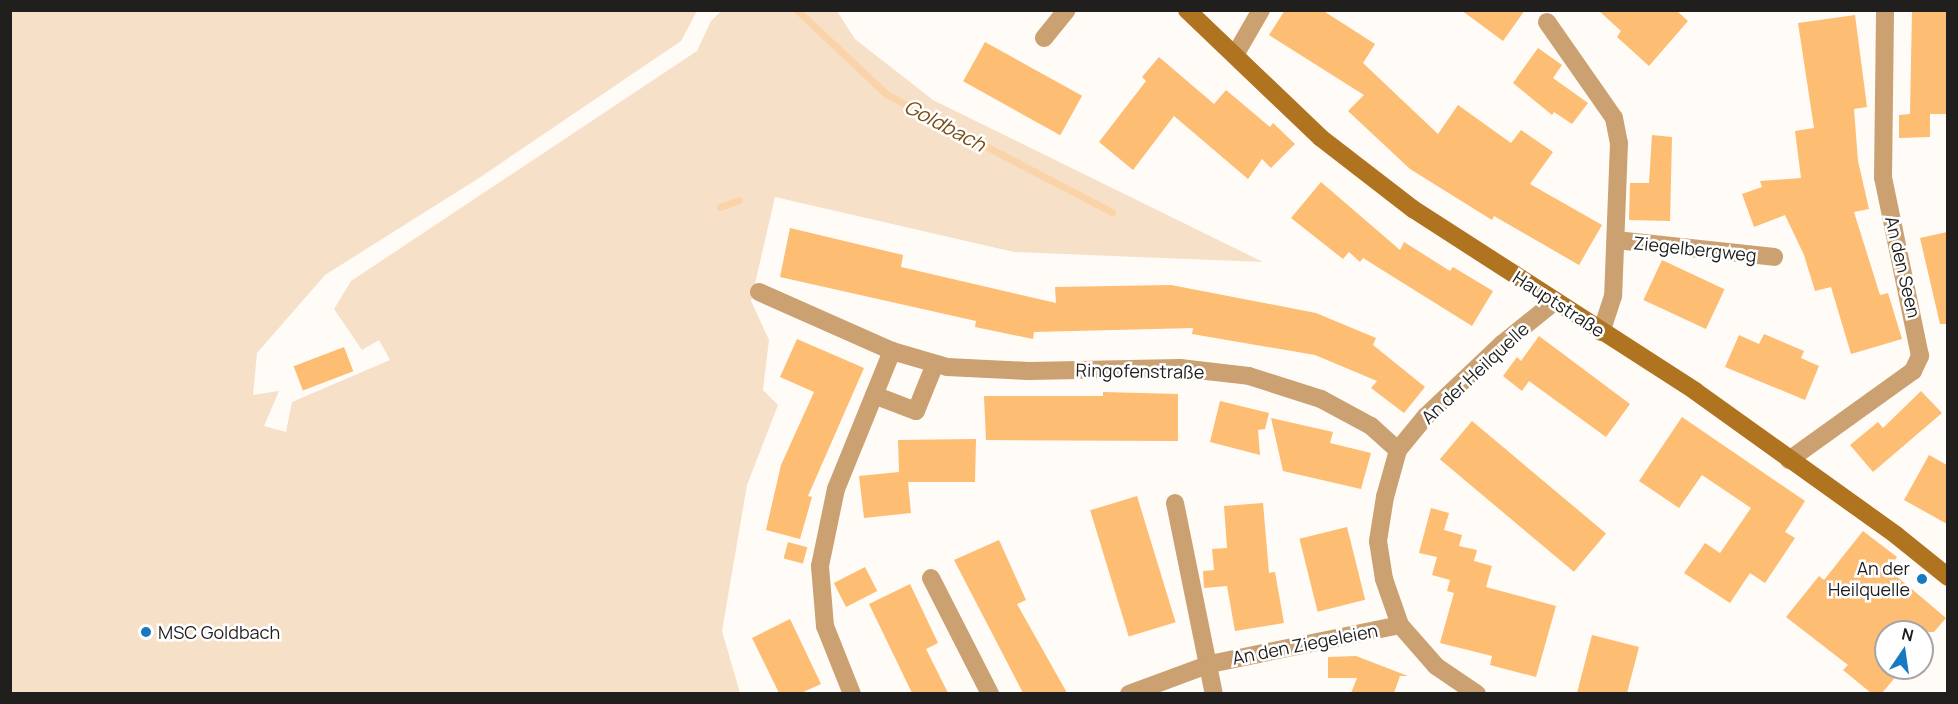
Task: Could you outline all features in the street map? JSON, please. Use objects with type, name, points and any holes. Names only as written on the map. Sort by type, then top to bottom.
[{"type":"street","points":[[1044,38],[1067,10]]},
{"type":"street","name":"Hauptstraße","points":[[1187,10],[1321,138],[1413,209],[1695,391],[1896,534],[1947,577]]},
{"type":"street","points":[[1235,55],[1261,10]]},
{"type":"street","name":"An den Seen","points":[[1789,460],[1913,371],[1920,356],[1883,178],[1885,10]]},
{"type":"street","name":"Ziegelbergweg","points":[[1547,22],[1614,118],[1619,143],[1613,296],[1601,332]]},
{"type":"street","name":"Ziegelbergweg","points":[[1616,240],[1774,257]]},
{"type":"street","name":"Ringofenstraße","points":[[759,292],[892,351],[935,364],[1029,371],[1180,368],[1249,376],[1321,399],[1371,426],[1398,450]]},
{"type":"street","name":"An der Heilquelle","points":[[1477,693],[1436,666],[1400,625],[1384,579],[1378,541],[1385,497],[1398,450],[1460,382],[1554,302]]},
{"type":"street","points":[[852,693],[825,626],[820,566],[837,489],[892,351]]},
{"type":"street","points":[[874,395],[916,411],[935,364]]},
{"type":"street","name":"An den Ziegeleien","points":[[1175,503],[1210,664],[1214,693]]},
{"type":"street","points":[[931,578],[990,693]]},
{"type":"street","name":"An den Ziegeleien","points":[[1129,693],[1210,664],[1400,625]]},
{"type":"shaded area","points":[[10,11],[697,11],[681,41],[479,178],[325,275],[257,353],[253,395],[279,391],[264,426],[286,432],[292,402],[390,360],[379,340],[362,350],[334,309],[351,281],[697,51],[711,21],[721,11],[837,11],[855,39],[933,100],[1263,262],[1014,252],[775,197],[751,301],[769,340],[763,390],[778,405],[747,485],[722,631],[740,693],[11,693]]},
{"type":"building","points":[[1285,10],[1322,10],[1375,44],[1363,63],[1438,134],[1458,105],[1511,143],[1521,130],[1553,152],[1530,184],[1602,225],[1579,265],[1494,216],[1492,220],[1410,169],[1348,111],[1364,95],[1269,35]]},
{"type":"building","points":[[1461,10],[1525,10],[1503,41]]},
{"type":"building","points":[[1598,10],[1676,10],[1688,21],[1649,66],[1617,37],[1621,31]]},
{"type":"building","points":[[1912,10],[1947,10],[1947,114],[1930,114],[1930,137],[1899,138],[1899,115],[1910,114]]},
{"type":"building","points":[[1855,15],[1867,107],[1854,109],[1858,161],[1869,209],[1854,212],[1880,295],[1888,293],[1902,339],[1851,354],[1831,287],[1815,291],[1804,255],[1785,215],[1754,227],[1742,194],[1762,187],[1760,181],[1801,178],[1795,131],[1814,128],[1798,23]]},
{"type":"building","points":[[985,42],[1082,96],[1060,135],[963,81]]},
{"type":"building","points":[[1538,48],[1562,65],[1553,78],[1588,103],[1572,124],[1554,112],[1552,115],[1513,83]]},
{"type":"building","points":[[1159,57],[1214,104],[1226,90],[1270,127],[1273,123],[1295,144],[1271,168],[1262,159],[1248,179],[1174,116],[1133,170],[1099,142],[1146,81],[1142,77]]},
{"type":"building","points":[[1652,135],[1672,137],[1670,221],[1629,220],[1630,183],[1649,183]]},
{"type":"building","points":[[1321,182],[1400,250],[1404,242],[1450,271],[1453,267],[1493,291],[1472,326],[1363,258],[1360,262],[1349,252],[1343,259],[1291,218]]},
{"type":"building","points":[[790,228],[903,255],[901,267],[1056,303],[1055,287],[1171,285],[1316,313],[1376,338],[1373,345],[1425,387],[1404,413],[1371,388],[1377,381],[1315,355],[1192,334],[1193,328],[1034,332],[1033,339],[975,327],[976,321],[780,277]]},
{"type":"building","points":[[1947,232],[1947,324],[1940,324],[1920,238]]},
{"type":"building","points":[[1662,260],[1725,289],[1706,329],[1643,300]]},
{"type":"building","points":[[1764,334],[1804,351],[1801,358],[1819,366],[1805,400],[1725,367],[1739,335],[1759,344]]},
{"type":"building","points":[[1539,336],[1630,404],[1606,437],[1529,381],[1522,391],[1503,376],[1517,357],[1521,361]]},
{"type":"building","points":[[797,339],[864,368],[808,496],[812,497],[800,539],[766,530],[781,465],[814,392],[780,377]]},
{"type":"building","points":[[344,347],[353,371],[303,391],[294,366]]},
{"type":"building","points":[[1921,391],[1942,413],[1873,472],[1850,445],[1878,422],[1883,428]]},
{"type":"building","points":[[1103,392],[1178,394],[1178,441],[986,440],[984,396],[1103,396]]},
{"type":"building","points":[[1220,401],[1269,413],[1265,429],[1258,430],[1260,455],[1210,442]]},
{"type":"building","points":[[1682,417],[1805,501],[1785,532],[1795,538],[1765,583],[1750,573],[1730,603],[1684,573],[1705,543],[1720,553],[1751,508],[1702,475],[1679,508],[1639,481]]},
{"type":"building","points":[[1271,418],[1333,432],[1330,443],[1371,453],[1361,489],[1283,471]]},
{"type":"building","points":[[1472,421],[1606,533],[1574,572],[1440,459]]},
{"type":"building","points":[[976,439],[975,482],[908,482],[911,513],[864,518],[859,476],[899,472],[898,440]]},
{"type":"building","points":[[1929,455],[1947,465],[1947,524],[1904,500]]},
{"type":"building","points":[[1137,496],[1176,622],[1129,637],[1090,510]]},
{"type":"building","points":[[1263,503],[1269,573],[1275,572],[1284,623],[1235,631],[1227,586],[1204,588],[1203,571],[1214,570],[1212,549],[1227,548],[1224,506]]},
{"type":"building","points":[[1431,508],[1449,513],[1444,530],[1462,535],[1459,546],[1477,550],[1474,561],[1492,566],[1486,587],[1556,606],[1536,677],[1490,665],[1492,656],[1440,643],[1454,593],[1447,591],[1450,580],[1432,575],[1437,557],[1419,553]]},
{"type":"building","points":[[1347,527],[1365,600],[1318,612],[1299,539]]},
{"type":"building","points":[[1863,531],[1897,557],[1888,569],[1946,618],[1934,632],[1934,620],[1874,620],[1874,680],[1893,680],[1882,693],[1871,693],[1843,670],[1848,665],[1786,617],[1819,576],[1824,580]]},
{"type":"building","points":[[999,540],[1026,600],[1017,604],[1067,693],[1023,693],[954,560]]},
{"type":"building","points":[[788,542],[807,547],[803,564],[784,558]]},
{"type":"building","points":[[865,567],[877,591],[846,607],[834,583]]},
{"type":"building","points":[[910,584],[938,643],[926,649],[948,693],[912,693],[869,604]]},
{"type":"building","points":[[790,619],[821,684],[801,693],[779,693],[752,638]]},
{"type":"building","points":[[1592,635],[1639,647],[1627,693],[1577,693]]},
{"type":"building","points":[[1356,656],[1408,676],[1400,676],[1394,693],[1351,693],[1357,678],[1328,678],[1328,657]]},
{"type":"waterway","name":"Goldbach","points":[[797,10],[886,94],[1112,212]]},
{"type":"waterway","points":[[720,207],[739,200]]},
{"type":"place","name":"An der Heilquelle","points":[[1922,579]]},
{"type":"place","name":"MSC Goldbach","points":[[146,632]]}]
